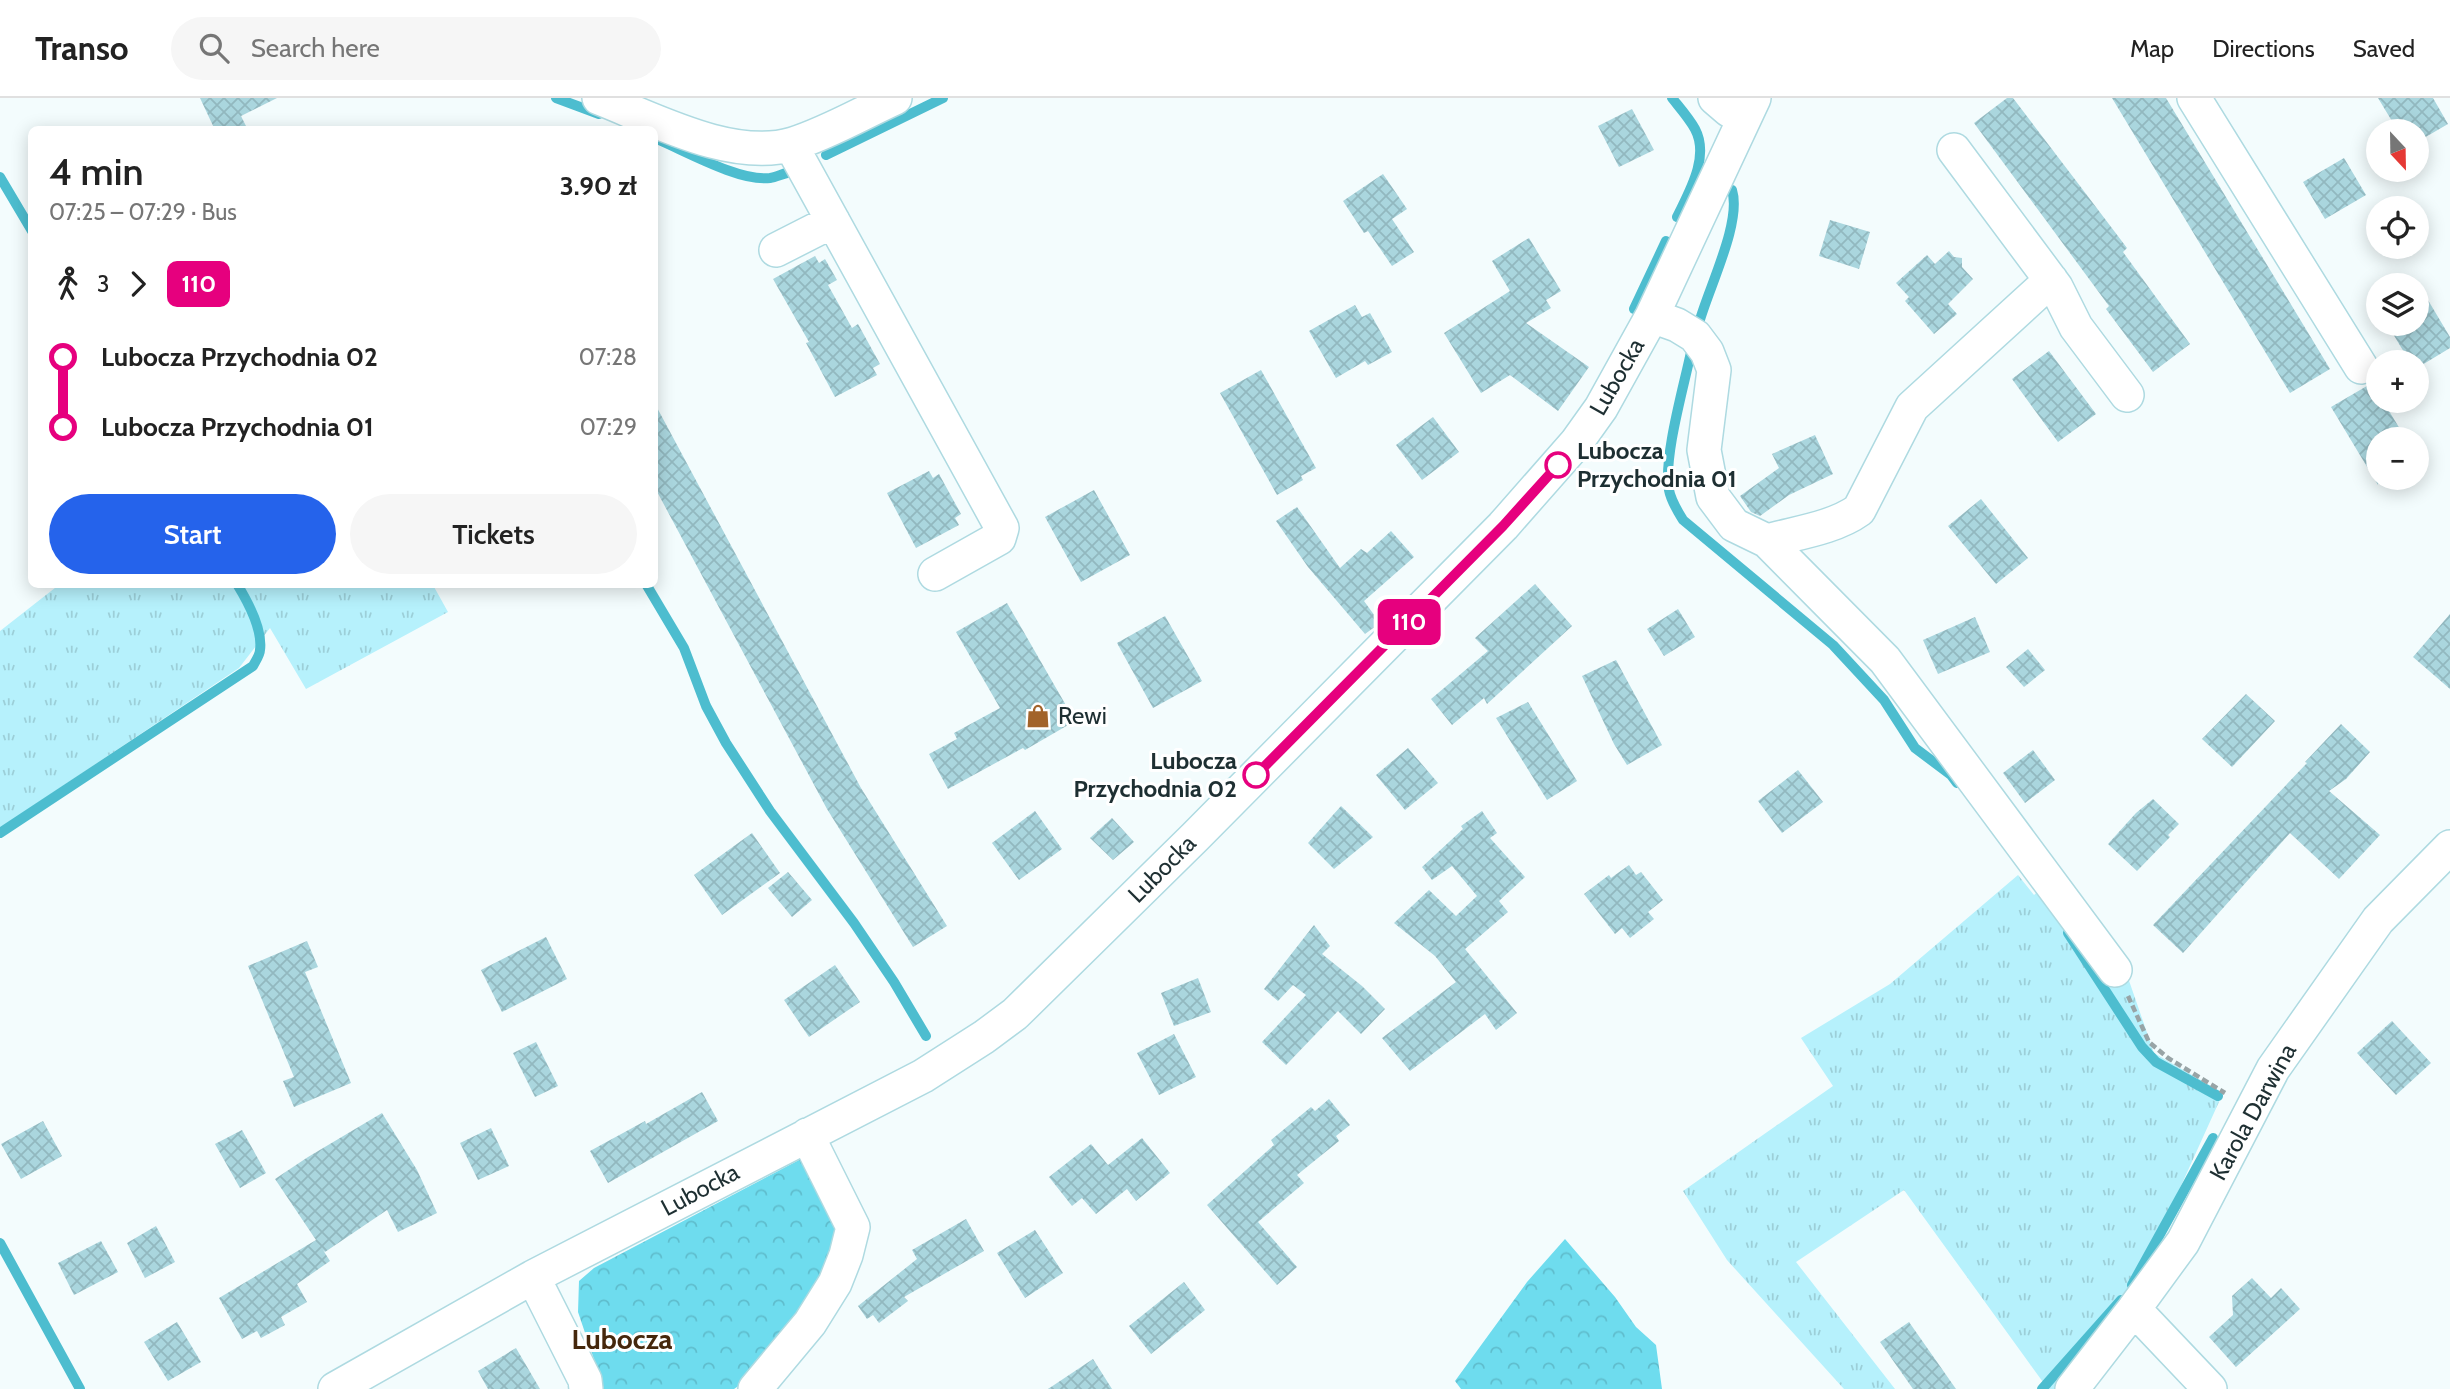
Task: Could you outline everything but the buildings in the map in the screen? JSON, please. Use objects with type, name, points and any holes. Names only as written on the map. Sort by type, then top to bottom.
[{"type":"street","points":[[599,98],[705,139],[743,149],[791,145],[895,98]]},
{"type":"street","points":[[1715,98],[1729,110],[1749,108]]},
{"type":"street","points":[[2194,98],[2361,367]]},
{"type":"street","name":"Lubocka","points":[[335,1389],[533,1276],[954,1057],[1014,1014],[1353,679],[1533,495],[1601,408],[1651,316],[1749,108]]},
{"type":"street","points":[[791,145],[1002,527],[999,538],[935,574]]},
{"type":"street","points":[[1954,150],[2051,280],[2076,327],[2127,395]]},
{"type":"street","points":[[776,250],[833,221]]},
{"type":"street","points":[[1767,541],[1851,516],[1859,510],[1912,407],[2051,280]]},
{"type":"street","points":[[1651,316],[1677,325],[1695,336],[1707,352],[1714,370],[1704,450],[1713,497],[1734,525],[1767,541],[1885,660],[2115,970]]},
{"type":"street","name":"Karola Darwina","points":[[2071,1389],[2183,1242],[2273,1069],[2378,920],[2450,847]]},
{"type":"street","points":[[755,1389],[810,1323],[835,1283],[853,1227],[807,1135]]},
{"type":"street","points":[[533,1276],[585,1380],[586,1389]]},
{"type":"street","points":[[2134,1309],[2210,1389]]},
{"type":"path","points":[[2139,1021],[2149,1042],[2168,1058],[2222,1090],[2227,1096]]},
{"type":"green space","points":[[55,588],[435,588],[448,612],[306,689],[270,628],[239,668],[0,828],[0,631]]},
{"type":"green space","points":[[2059,872],[2125,969],[2154,1053],[2223,1093],[2127,1305],[2057,1389],[2048,1389],[1904,1190],[1796,1262],[1895,1389],[1844,1389],[1727,1260],[1683,1191],[1833,1086],[1801,1038],[1890,984],[2018,875],[2034,895]]},
{"type":"green space","points":[[816,1151],[853,1227],[783,1356],[734,1389],[604,1389],[578,1312],[579,1281],[594,1268]]},
{"type":"green space","points":[[1565,1239],[1615,1297],[1636,1327],[1656,1345],[1662,1389],[1461,1389],[1455,1381],[1527,1282]]},
{"type":"waterway","points":[[556,98],[599,114]]},
{"type":"waterway","points":[[826,155],[943,98]]},
{"type":"waterway","points":[[1672,98],[1695,129],[1700,151],[1696,174],[1677,217]]},
{"type":"waterway","points":[[659,140],[714,165],[744,175],[770,178],[787,173]]},
{"type":"waterway","points":[[0,177],[28,224]]},
{"type":"waterway","points":[[1699,323],[1729,237],[1734,203],[1732,190]]},
{"type":"waterway","points":[[1634,309],[1666,241]]},
{"type":"waterway","points":[[1691,352],[1671,441],[1668,476],[1671,498],[1683,520],[1833,645],[1884,700],[1915,748],[1951,775],[1957,783]]},
{"type":"waterway","points":[[0,833],[253,666],[260,652],[259,633],[250,607],[239,588]]},
{"type":"waterway","points":[[648,588],[684,648],[706,706],[726,743],[770,811],[854,923],[926,1036]]},
{"type":"waterway","points":[[2068,933],[2142,1047],[2156,1062],[2218,1096]]},
{"type":"waterway","points":[[2132,1285],[2213,1138]]},
{"type":"waterway","points":[[0,1243],[80,1389]]},
{"type":"waterway","points":[[2042,1389],[2121,1300]]},
{"type":"bus line","name":"110","points":[[1256,775],[1503,526],[1558,465]]},
{"type":"place","name":"Lubocza Przychodnia 01","points":[[1558,465]]},
{"type":"place","name":"Rewi","points":[[1038,716]]},
{"type":"place","name":"Lubocza Przychodnia 02","points":[[1256,775]]},
{"type":"district","name":"Lubocza","points":[[622,1339]]}]
